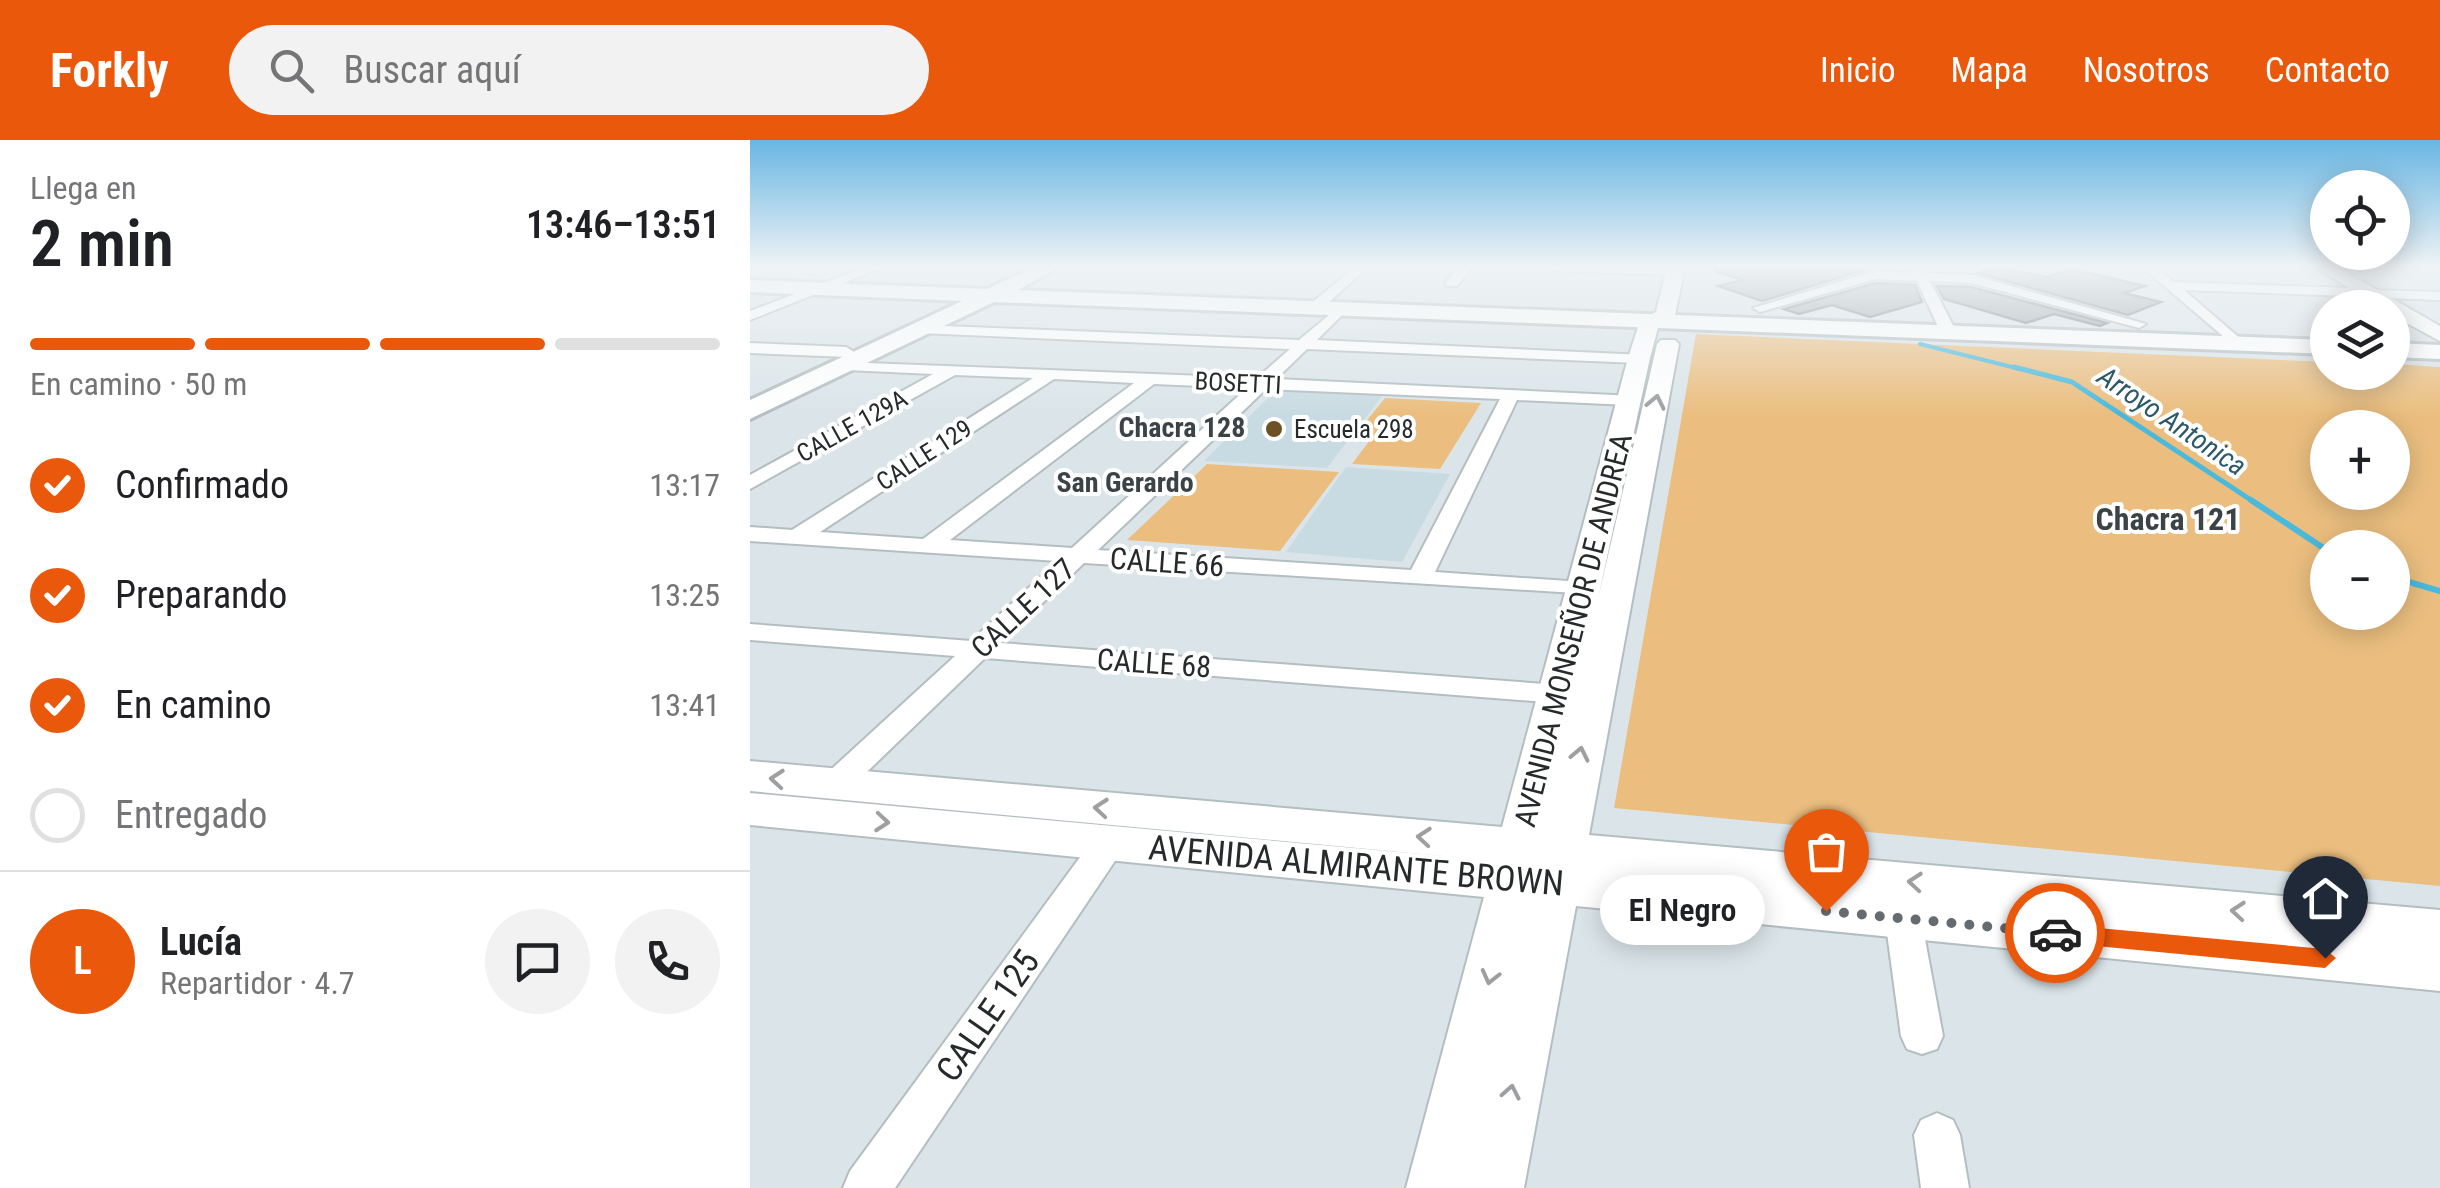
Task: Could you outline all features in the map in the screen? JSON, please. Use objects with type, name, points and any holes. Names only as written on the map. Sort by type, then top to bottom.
[{"type":"main road","points":[[750,411],[936,316]]},
{"type":"main road","points":[[750,398],[920,329],[943,316]]},
{"type":"main road","points":[[1563,316],[2310,346]]},
{"type":"main road","name":"AVENIDA MONSEÑOR DE ANDREA","points":[[1438,1188],[1537,866],[1663,316]]},
{"type":"main road","name":"AVENIDA MONSEÑOR DE ANDREA","points":[[1492,1188],[1558,694],[1639,358],[1662,319]]},
{"type":"main road","points":[[2410,320],[2440,335]]},
{"type":"main road","points":[[2410,330],[2440,350]]},
{"type":"main road","points":[[2410,350],[2440,350]]},
{"type":"main road","name":"AVENIDA ALMIRANTE BROWN","points":[[750,776],[1537,866],[1904,918],[2440,969]]},
{"type":"main road","name":"AVENIDA ALMIRANTE BROWN","points":[[750,809],[1109,843],[1537,866],[2440,930]]},
{"type":"street","name":"CALLE 127","points":[[835,784],[1334,316]]},
{"type":"street","points":[[1941,316],[1949,333]]},
{"type":"street","points":[[2109,316],[2139,324]]},
{"type":"street","points":[[2205,316],[2238,344]]},
{"type":"street","points":[[920,329],[1639,358]]},
{"type":"street","name":"BOSETTI","points":[[750,348],[954,370],[1629,400]]},
{"type":"street","name":"CALLE 129A","points":[[750,483],[954,370]]},
{"type":"street","name":"CALLE 129","points":[[797,537],[1051,374]]},
{"type":"street","points":[[928,546],[1150,378]]},
{"type":"street","points":[[1419,579],[1511,395]]},
{"type":"street","name":"CALLE 66","points":[[750,534],[1583,589]]},
{"type":"street","name":"CALLE 68","points":[[750,632],[1558,694]]},
{"type":"street","name":"CALLE 125","points":[[868,1188],[1109,843]]},
{"type":"street","points":[[1904,918],[1922,1036]]},
{"type":"street","points":[[1937,1135],[1945,1188]]},
{"type":"shaded area","points":[[1696,334],[2310,361],[2310,390],[2410,390],[2410,365],[2440,367],[2440,886],[1614,808]]},
{"type":"shaded area","points":[[1276,390],[1383,395],[1327,468],[1204,461]]},
{"type":"shaded area","points":[[1385,398],[1481,403],[1440,469],[1352,464],[1373,436],[1355,435]]},
{"type":"shaded area","points":[[1207,464],[1339,472],[1280,551],[1127,540]]},
{"type":"shaded area","points":[[1346,467],[1450,474],[1402,562],[1286,552]]},
{"type":"building","points":[[2002,316],[2048,316],[2026,323]]},
{"type":"building","points":[[2061,316],[2107,323],[2100,326]]},
{"type":"waterway","name":"Arroyo Antonica","points":[[1920,344],[2024,370]]},
{"type":"waterway","name":"Arroyo Antonica","points":[[2014,367],[2072,382],[2254,502]]},
{"type":"waterway","name":"Arroyo Antonica","points":[[2251,500],[2310,539]]},
{"type":"waterway","name":"Arroyo Antonica","points":[[2410,582],[2440,591]]},
{"type":"way so far","points":[[1826,911],[2055,933]]},
{"type":"place","name":"Escuela 298","points":[[1274,429]]},
{"type":"place","name":"El Negro","points":[[1826,911]]},
{"type":"district","name":"Chacra 128","points":[[1182,427]]},
{"type":"district","name":"San Gerardo","points":[[1125,482]]},
{"type":"district","name":"Chacra 121","points":[[2168,519]]},
{"type":"route","points":[[2055,933],[2325,958]]}]
